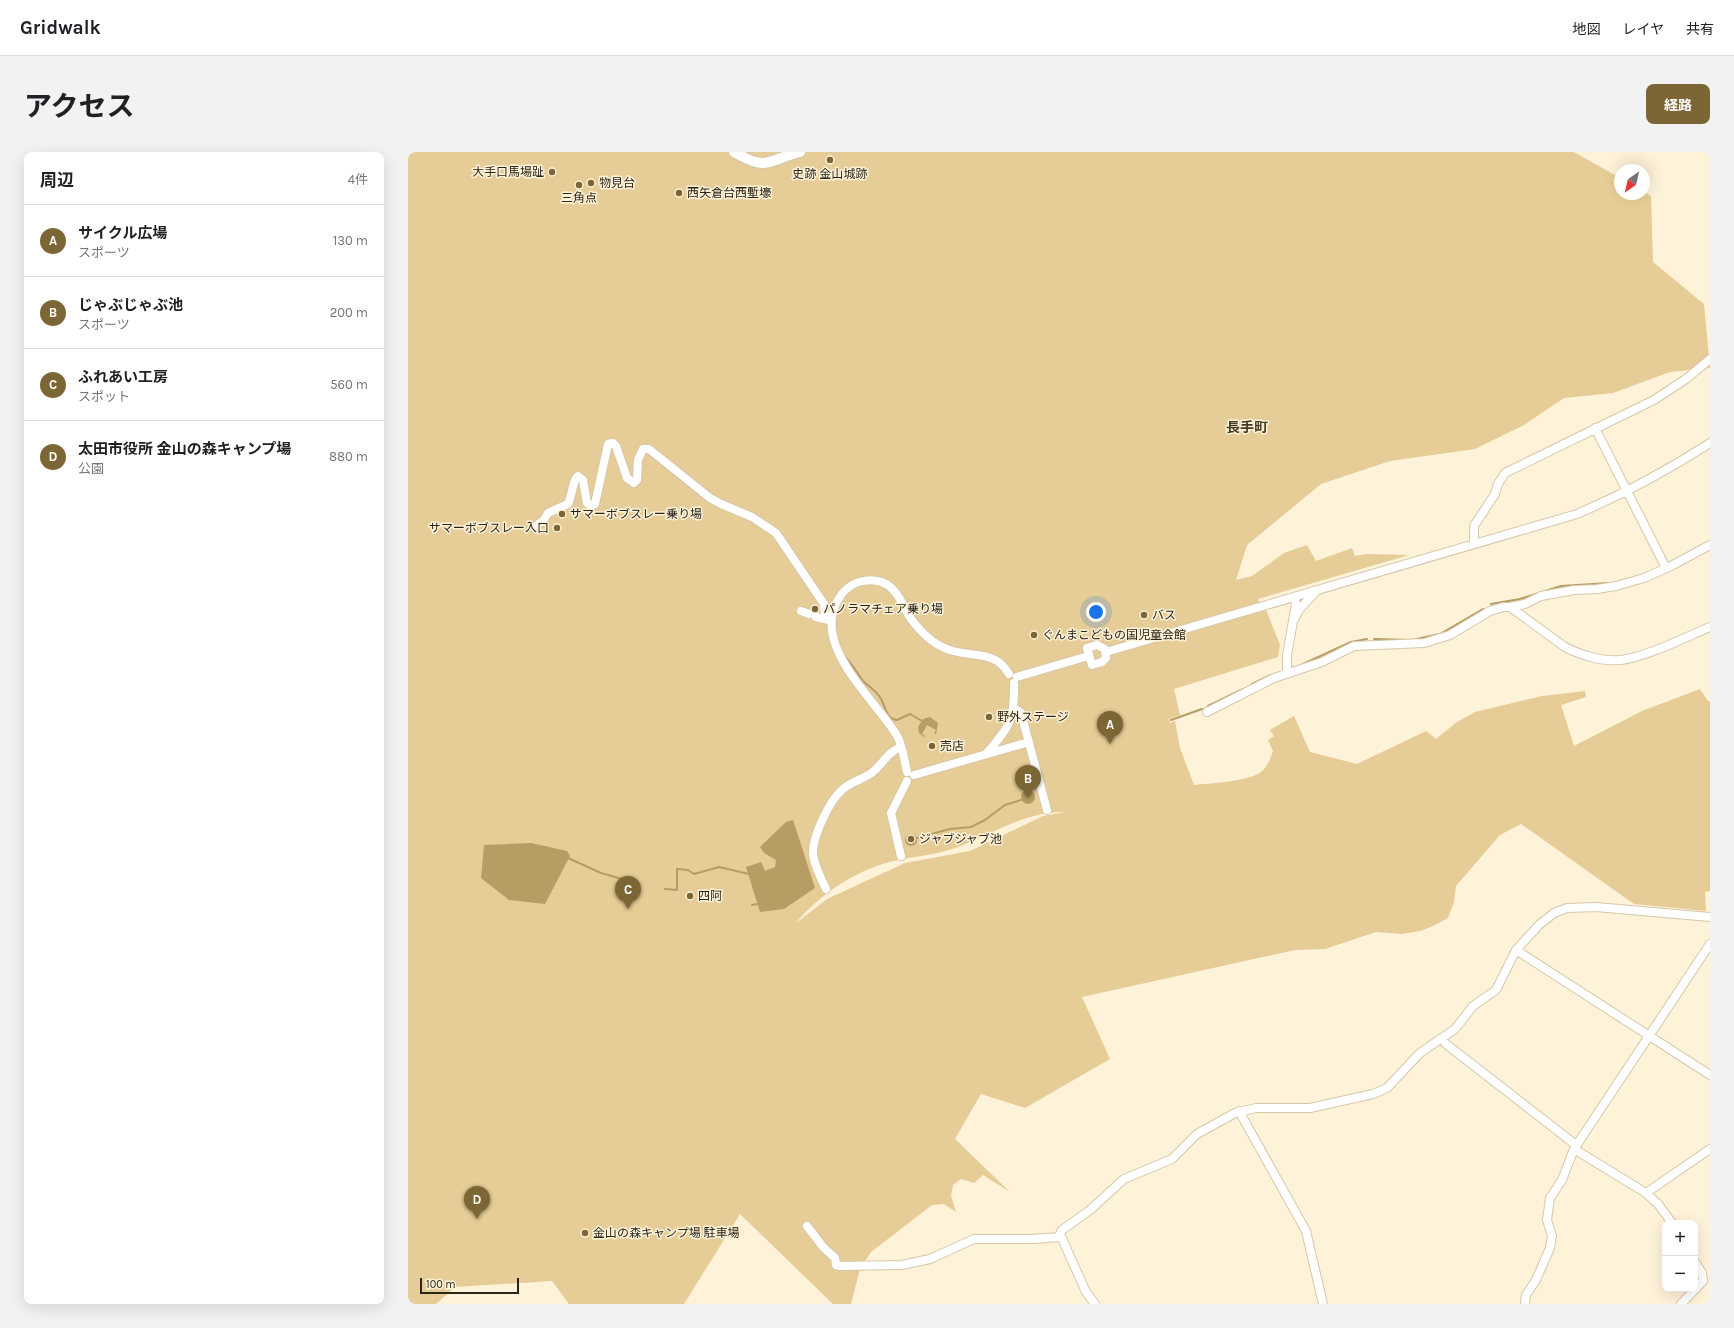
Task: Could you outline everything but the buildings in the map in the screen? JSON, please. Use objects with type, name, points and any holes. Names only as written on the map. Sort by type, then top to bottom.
[{"type":"main road","points":[[734,152],[748,160],[766,163],[800,152]]},
{"type":"street","points":[[1474,544],[1474,526],[1495,494],[1505,473],[1654,400],[1686,379],[1710,359]]},
{"type":"street","points":[[1595,428],[1666,568]]},
{"type":"street","points":[[536,525],[543,521],[548,513],[568,504],[573,492],[575,478],[578,476],[583,480],[587,503],[591,506],[595,504],[608,444],[613,443],[616,446],[627,478],[634,483],[638,480],[639,456],[643,449],[649,449],[710,498],[752,517],[776,533],[824,604],[832,635],[843,661],[896,733],[911,773]]},
{"type":"street","points":[[1106,652],[1577,514],[1627,492],[1665,472],[1710,443]]},
{"type":"street","points":[[1207,712],[1288,673],[1322,662],[1354,646],[1419,644],[1441,639],[1490,611],[1503,607],[1525,604],[1541,596],[1574,590],[1597,590],[1616,586],[1666,568],[1710,545]]},
{"type":"street","points":[[829,620],[837,602],[851,585],[864,580],[882,581],[892,588],[916,625],[932,641],[952,651],[993,658],[1001,664],[1013,678],[1014,708],[1011,719],[1002,735],[984,755]]},
{"type":"street","points":[[1293,621],[1303,604],[1316,590]]},
{"type":"street","points":[[1288,673],[1287,655],[1296,604],[1294,597]]},
{"type":"street","points":[[1510,607],[1565,648],[1574,652],[1610,660],[1629,659],[1710,627]]},
{"type":"street","points":[[809,614],[829,620]]},
{"type":"street","points":[[1013,678],[1085,657]]},
{"type":"street","points":[[1014,708],[1021,713],[1047,810]]},
{"type":"street","points":[[901,856],[891,813],[907,781],[904,777],[911,773],[1029,742]]},
{"type":"street","points":[[826,889],[813,855],[814,846],[825,814],[843,789],[875,770],[886,756],[894,749],[901,746]]},
{"type":"street","points":[[1095,1304],[1086,1292],[1060,1237],[1062,1230],[1090,1210],[1124,1180],[1172,1159],[1202,1131],[1238,1111],[1256,1108],[1310,1108],[1383,1090],[1394,1082],[1420,1053],[1455,1029],[1473,1006],[1496,990],[1516,950],[1548,917],[1567,908],[1624,908],[1710,917]]},
{"type":"street","points":[[1525,1304],[1526,1294],[1536,1280],[1550,1248],[1552,1236],[1547,1220],[1550,1198],[1562,1180],[1575,1147],[1648,1035],[1710,944]]},
{"type":"street","points":[[1516,950],[1710,1075]]},
{"type":"street","points":[[1441,1038],[1446,1044],[1575,1147],[1646,1193],[1658,1204],[1670,1220]]},
{"type":"street","points":[[1238,1111],[1306,1231],[1323,1304]]},
{"type":"street","points":[[1646,1193],[1710,1149]]},
{"type":"street","points":[[807,1226],[823,1247],[835,1258],[836,1265],[839,1266],[902,1265],[930,1259],[974,1239],[1032,1239],[1060,1237]]},
{"type":"street","points":[[1681,1304],[1702,1283],[1702,1272],[1698,1266]]},
{"type":"street","points":[[1702,1283],[1710,1286]]},
{"type":"shaded area","points":[[408,152],[1574,152],[1614,175],[1614,200],[1650,200],[1651,196],[1653,262],[1704,304],[1710,368],[1670,372],[1613,393],[1564,398],[1524,425],[1475,449],[1390,461],[1321,484],[1247,545],[1236,580],[1252,576],[1284,553],[1307,545],[1316,561],[1352,548],[1355,556],[1366,554],[1409,555],[1258,599],[1262,611],[1266,610],[1280,645],[1278,657],[1174,689],[1180,715],[1169,719],[1170,723],[1175,721],[1180,748],[1194,785],[1218,783],[1251,777],[1261,772],[1268,764],[1273,751],[1268,740],[1274,736],[1270,730],[1294,716],[1310,752],[1357,764],[1426,731],[1436,739],[1457,722],[1475,712],[1542,696],[1585,691],[1586,697],[1561,705],[1574,746],[1642,711],[1700,689],[1708,701],[1710,701],[1710,891],[1705,892],[1706,911],[1634,904],[1521,824],[1500,835],[1456,886],[1454,902],[1448,918],[1433,926],[1420,931],[1402,934],[1376,932],[1325,949],[1295,950],[1082,997],[1110,1059],[1025,1108],[981,1094],[955,1139],[1010,1192],[983,1175],[974,1183],[961,1179],[953,1185],[951,1196],[956,1212],[944,1204],[932,1205],[871,1252],[860,1269],[851,1304],[833,1304],[740,1214],[684,1304],[569,1304],[552,1281],[455,1287],[436,1304],[408,1304]],"holes":[[[1065,812],[1043,816],[970,851],[905,863],[827,899],[796,923],[829,892],[842,883],[869,869],[898,860],[928,855],[958,847],[1023,819],[1037,815]]]},
{"type":"shaded area","points":[[930,717],[938,723],[936,734],[934,733],[936,730],[927,725],[922,734],[925,736],[924,737],[919,733],[918,727],[923,719]]},
{"type":"shaded area","points":[[1025,790],[1031,790],[1035,794],[1035,800],[1031,804],[1025,804],[1021,800],[1021,794]]},
{"type":"shaded area","points":[[793,820],[815,888],[784,909],[760,912],[746,867],[761,862],[765,871],[775,867],[776,860],[764,853],[760,847],[786,822]]},
{"type":"shaded area","name":"ジャブジャブ池","points":[[909,834],[913,834],[917,840],[913,846],[909,846],[905,842],[905,838]]},
{"type":"shaded area","points":[[531,843],[567,851],[570,856],[545,904],[509,900],[481,878],[484,845]]},
{"type":"waterway","points":[[1491,604],[1520,599],[1561,586],[1609,583]]},
{"type":"waterway","points":[[1374,639],[1412,640],[1440,634],[1483,609]]},
{"type":"waterway","points":[[1303,664],[1351,642],[1367,639]]},
{"type":"waterway","points":[[846,658],[863,681],[879,696],[887,714],[890,717],[897,720],[910,714],[922,721]]},
{"type":"waterway","points":[[1252,684],[1271,675]]},
{"type":"waterway","points":[[1208,706],[1243,689]]},
{"type":"waterway","points":[[1171,720],[1202,709]]},
{"type":"waterway","points":[[917,838],[950,829],[971,827],[985,820],[1005,805],[1021,800]]},
{"type":"waterway","points":[[568,858],[601,873],[633,882]]},
{"type":"waterway","points":[[665,889],[677,890],[677,869],[688,870],[694,874],[719,867],[749,874]]},
{"type":"waterway","points":[[752,905],[757,904]]},
{"type":"place","name":"史跡 金山城跡","points":[[830,160]]},
{"type":"place","name":"大手口馬場趾","points":[[552,172]]},
{"type":"place","name":"物見台","points":[[591,183]]},
{"type":"place","name":"三角点","points":[[579,185]]},
{"type":"place","name":"西矢倉台西塹壕","points":[[679,193]]},
{"type":"place","name":"サマーボブスレー乗り場","points":[[562,514]]},
{"type":"place","name":"サマーボブスレー入口","points":[[557,528]]},
{"type":"place","name":"パノラマチェア乗り場","points":[[815,609]]},
{"type":"place","name":"バス","points":[[1144,615]]},
{"type":"place","name":"ぐんまこどもの国児童会館","points":[[1034,635]]},
{"type":"place","name":"野外ステージ","points":[[989,717]]},
{"type":"place","name":"サイクル広場","points":[[1110,744]]},
{"type":"place","name":"売店","points":[[932,746]]},
{"type":"place","name":"じゃぶじゃぶ池","points":[[1028,798]]},
{"type":"place","name":"ジャブジャブ池","points":[[911,839]]},
{"type":"place","name":"四阿","points":[[690,896]]},
{"type":"place","name":"ふれあい工房","points":[[628,909]]},
{"type":"place","name":"太田市役所 金山の森キャンプ場","points":[[477,1219]]},
{"type":"place","name":"金山の森キャンプ場 駐車場","points":[[585,1233]]},
{"type":"district","name":"長手町","points":[[1247,427]]}]
